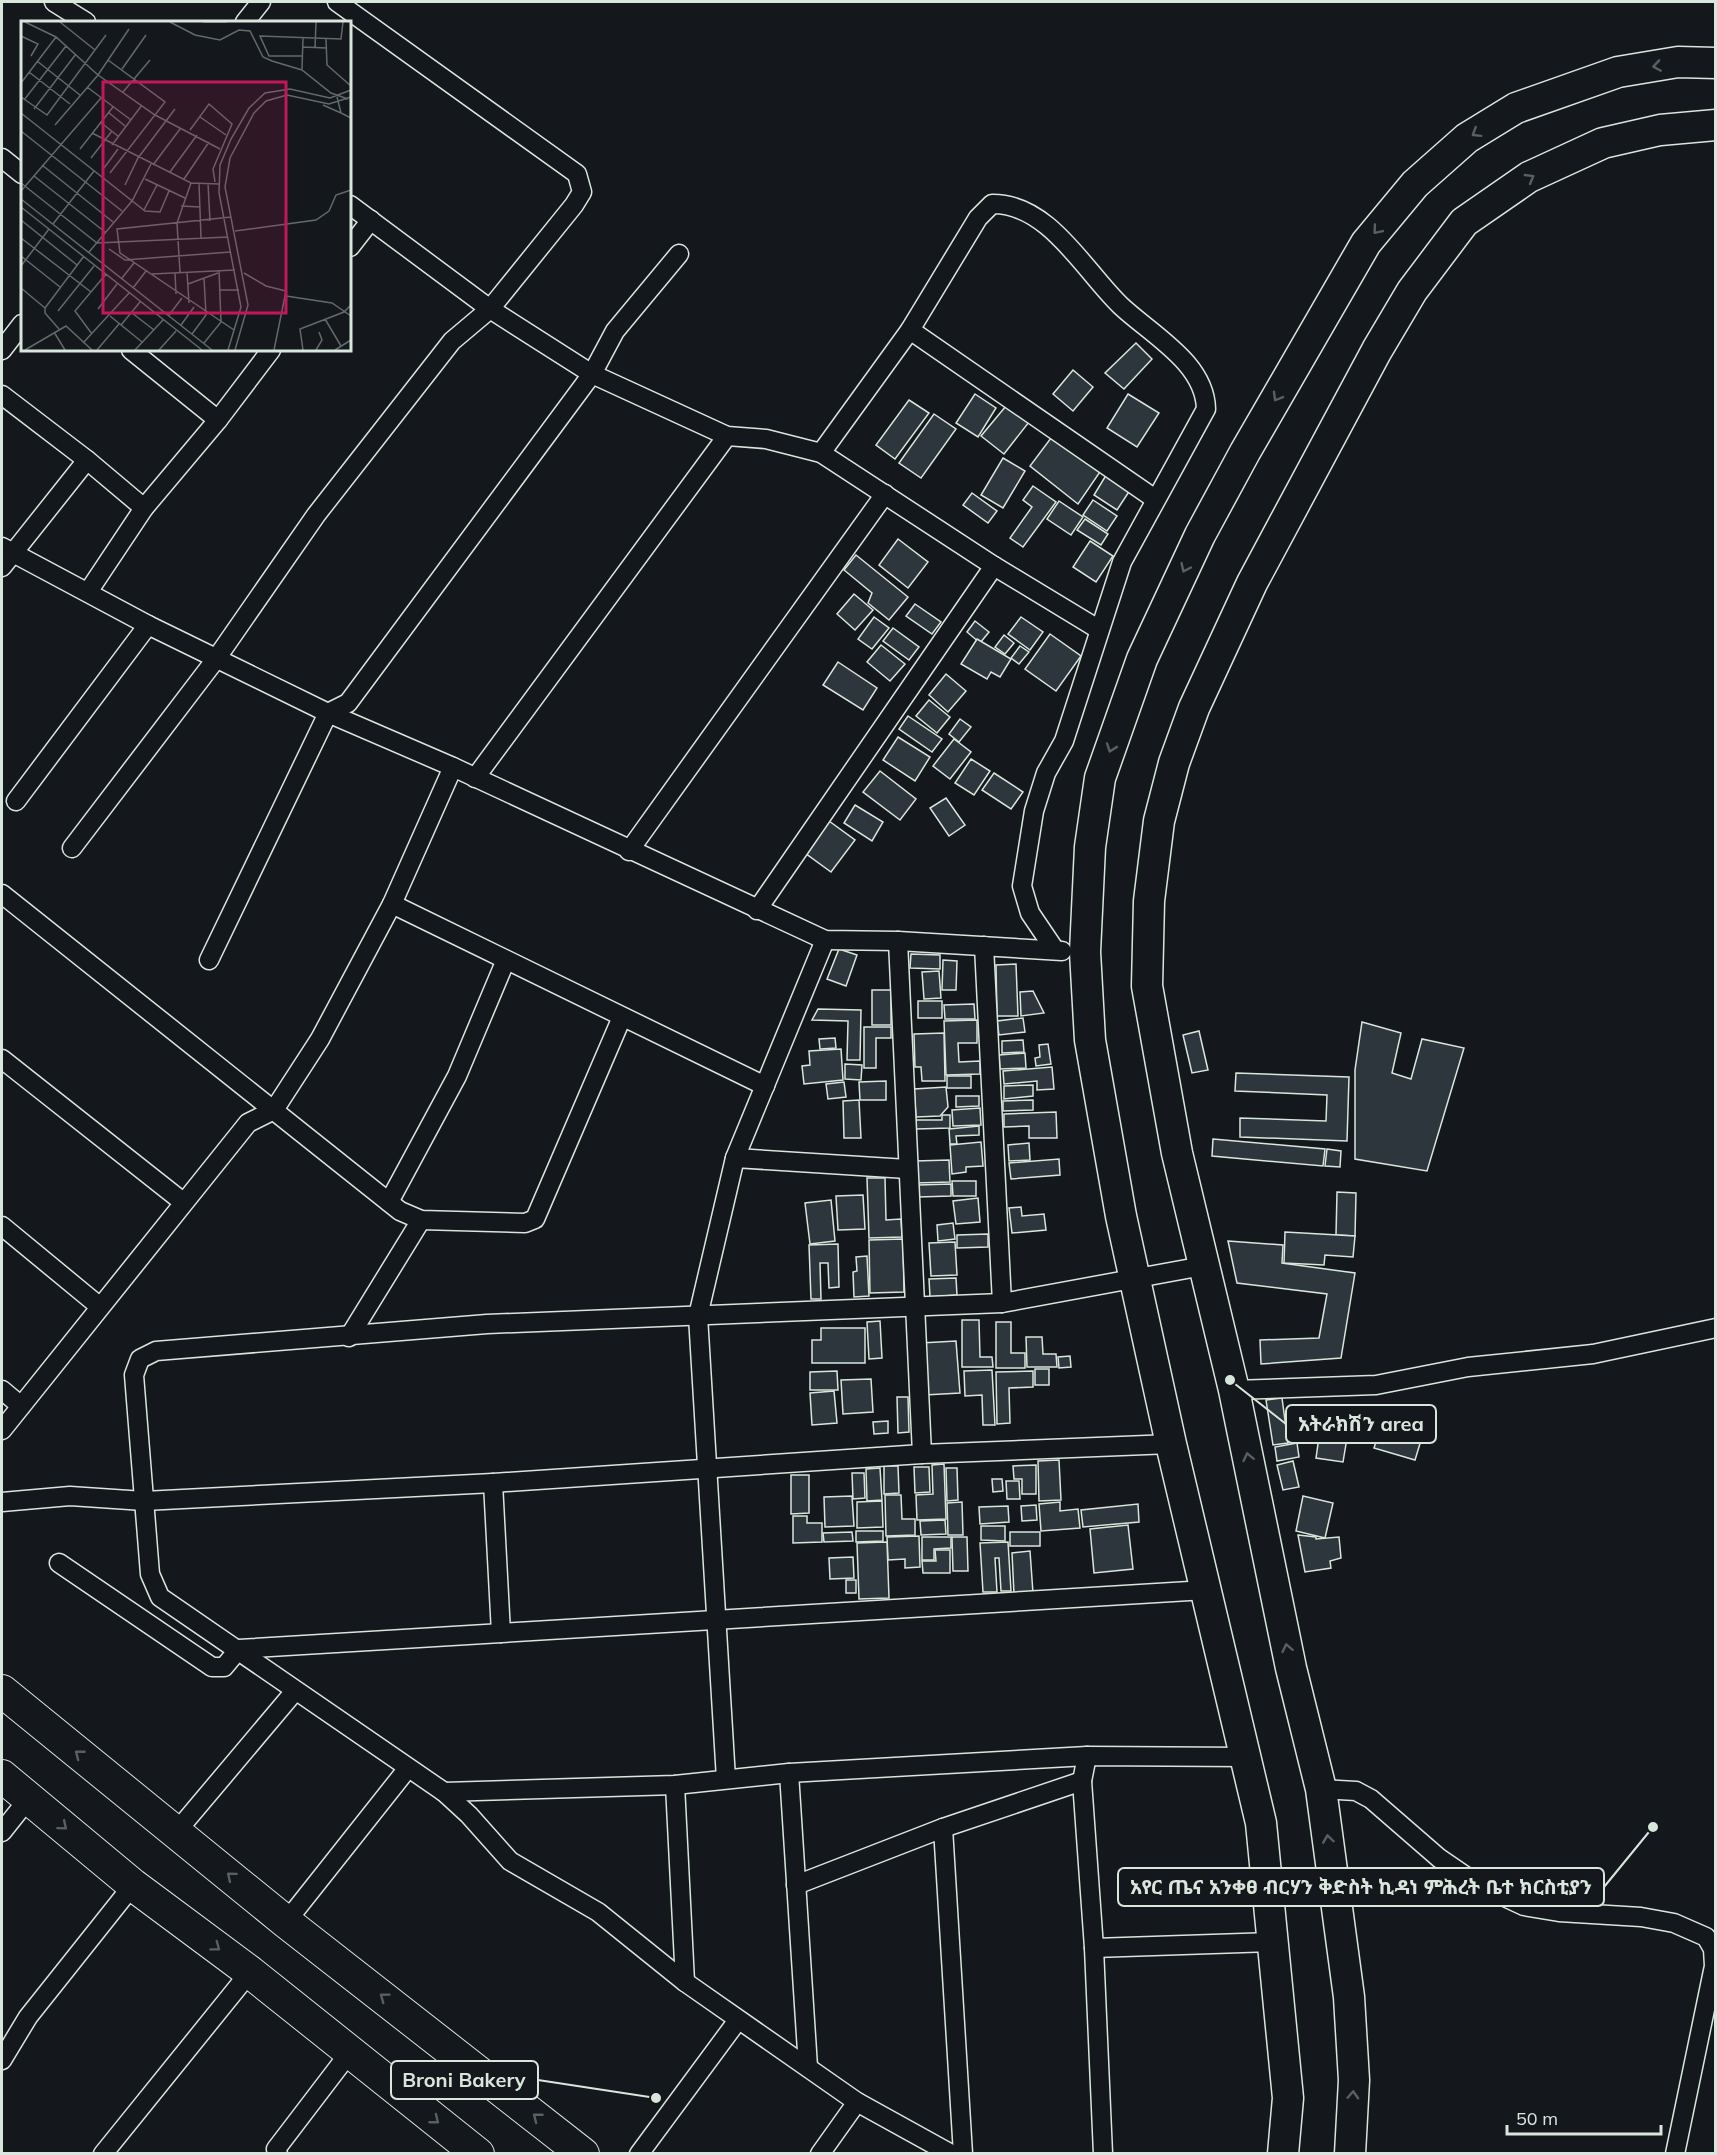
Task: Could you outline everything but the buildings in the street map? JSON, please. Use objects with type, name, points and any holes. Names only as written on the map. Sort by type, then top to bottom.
[{"type":"highway","points":[[2,1691],[177,1831],[286,1922],[583,2154]]},
{"type":"highway","points":[[2,1776],[133,1885],[250,1972],[478,2154]]},
{"type":"main road","points":[[1283,2154],[1288,2098],[1261,1823],[1134,1277],[1090,1040],[1085,952],[1090,847],[1100,778],[1142,659],[1200,535],[1366,243],[1414,184],[1467,138],[1516,108],[1617,72],[1678,62],[1716,63]]},
{"type":"main road","points":[[1350,2154],[1354,2080],[1350,1996],[1321,1789],[1291,1668],[1234,1390],[1203,1266],[1160,1069],[1147,986],[1149,900],[1161,812],[1174,763],[1194,708],[1252,583],[1377,350],[1412,291],[1464,222],[1529,177],[1603,143],[1660,130],[1716,125]]},
{"type":"street","points":[[54,2],[84,21]]},
{"type":"street","points":[[246,21],[261,2]]},
{"type":"street","points":[[72,848],[216,659],[316,515],[445,350],[490,309],[582,192],[577,174],[337,2]]},
{"type":"street","points":[[2,158],[21,173]]},
{"type":"street","points":[[820,453],[910,330],[978,218],[992,204],[1008,204],[1034,217],[1079,255],[1120,305],[1165,343],[1199,379],[1206,393],[1206,409],[1122,562],[1098,629],[1064,741],[1046,773],[1034,811],[1022,885],[1030,913],[1055,950]]},
{"type":"street","points":[[351,206],[490,309],[591,374],[727,436],[766,439],[820,453],[994,566],[1098,629]]},
{"type":"street","points":[[351,247],[371,220]]},
{"type":"street","points":[[209,960],[328,713],[348,703],[591,374],[615,331],[679,254]]},
{"type":"street","points":[[2,350],[21,325]]},
{"type":"street","points":[[910,330],[1155,499]]},
{"type":"street","points":[[132,351],[218,420]]},
{"type":"street","points":[[88,592],[144,508],[218,420],[263,352]]},
{"type":"street","points":[[2,395],[87,459],[144,508]]},
{"type":"street","points":[[475,778],[727,436]]},
{"type":"street","points":[[87,459],[5,556],[88,592],[148,625],[328,713],[453,767],[629,851],[825,940],[898,941],[1085,952]]},
{"type":"street","points":[[629,851],[885,494]]},
{"type":"street","points":[[757,910],[994,566]]},
{"type":"street","points":[[15,801],[148,625]]},
{"type":"street","points":[[2,1431],[99,1306],[248,1123],[274,1110],[320,1039],[392,904],[453,767]]},
{"type":"street","points":[[2,894],[400,1211],[421,1220],[525,1223],[535,1219],[622,1017]]},
{"type":"street","points":[[392,904],[505,962],[765,1086]]},
{"type":"street","points":[[726,1779],[698,1316],[735,1158],[825,940]]},
{"type":"street","points":[[898,941],[913,1309],[922,1454]]},
{"type":"street","points":[[984,945],[1002,1303]]},
{"type":"street","points":[[389,1202],[457,1076],[505,962]]},
{"type":"street","points":[[2,1059],[183,1202]]},
{"type":"street","points":[[735,1158],[907,1169]]},
{"type":"street","points":[[349,1337],[421,1220]]},
{"type":"street","points":[[2,1227],[99,1306]]},
{"type":"street","points":[[951,2154],[857,2102],[685,1982],[598,1912],[510,1861],[469,1815],[444,1792],[295,1691],[239,1649],[212,1636],[160,1598],[150,1574],[134,1375],[140,1359],[156,1351],[488,1324],[913,1309],[1002,1303],[1203,1266]]},
{"type":"street","points":[[1234,1390],[1376,1386],[1468,1367],[1593,1354],[1716,1328]]},
{"type":"street","points":[[2,1390],[21,1406]]},
{"type":"street","points":[[2,1502],[70,1496],[144,1501],[493,1483],[922,1454],[1171,1444]]},
{"type":"street","points":[[493,1483],[501,1633]]},
{"type":"street","points":[[59,1563],[212,1667],[224,1667],[239,1649],[1206,1590]]},
{"type":"street","points":[[177,1831],[295,1691]]},
{"type":"street","points":[[1087,1756],[1082,1781],[1094,1948],[1103,2154]]},
{"type":"street","points":[[444,1792],[675,1785],[789,1773],[1087,1756],[1247,1757]]},
{"type":"street","points":[[286,1922],[408,1768]]},
{"type":"street","points":[[789,1773],[808,2067]]},
{"type":"street","points":[[796,1885],[943,1827],[1082,1781]]},
{"type":"street","points":[[675,1785],[685,1982]]},
{"type":"street","points":[[1321,1789],[1356,1791],[1371,1799],[1439,1858],[1477,1884],[1524,1906],[1559,1912],[1641,1917],[1674,1923],[1706,1937],[1713,1949],[1712,1999],[1675,2154]]},
{"type":"street","points":[[2,1832],[29,1798]]},
{"type":"street","points":[[943,1827],[963,2154]]},
{"type":"street","points":[[2,2060],[28,2017],[133,1885]]},
{"type":"street","points":[[1094,1948],[1274,1942]]},
{"type":"street","points":[[104,2154],[250,1972]]},
{"type":"street","points":[[639,2154],[738,2020]]},
{"type":"street","points":[[278,2154],[276,2149],[350,2052]]},
{"type":"street","points":[[820,2154],[857,2102]]},
{"type":"place","name":"አትራክሽን area","points":[[1230,1380]]},
{"type":"place","name":"አየር ጤና አንቀፀ ብርሃን ቅድስት ኪዳነ ምሕረት ቤተ ክርስቲያን","points":[[1653,1827]]},
{"type":"place","name":"Broni Bakery","points":[[656,2098]]}]
